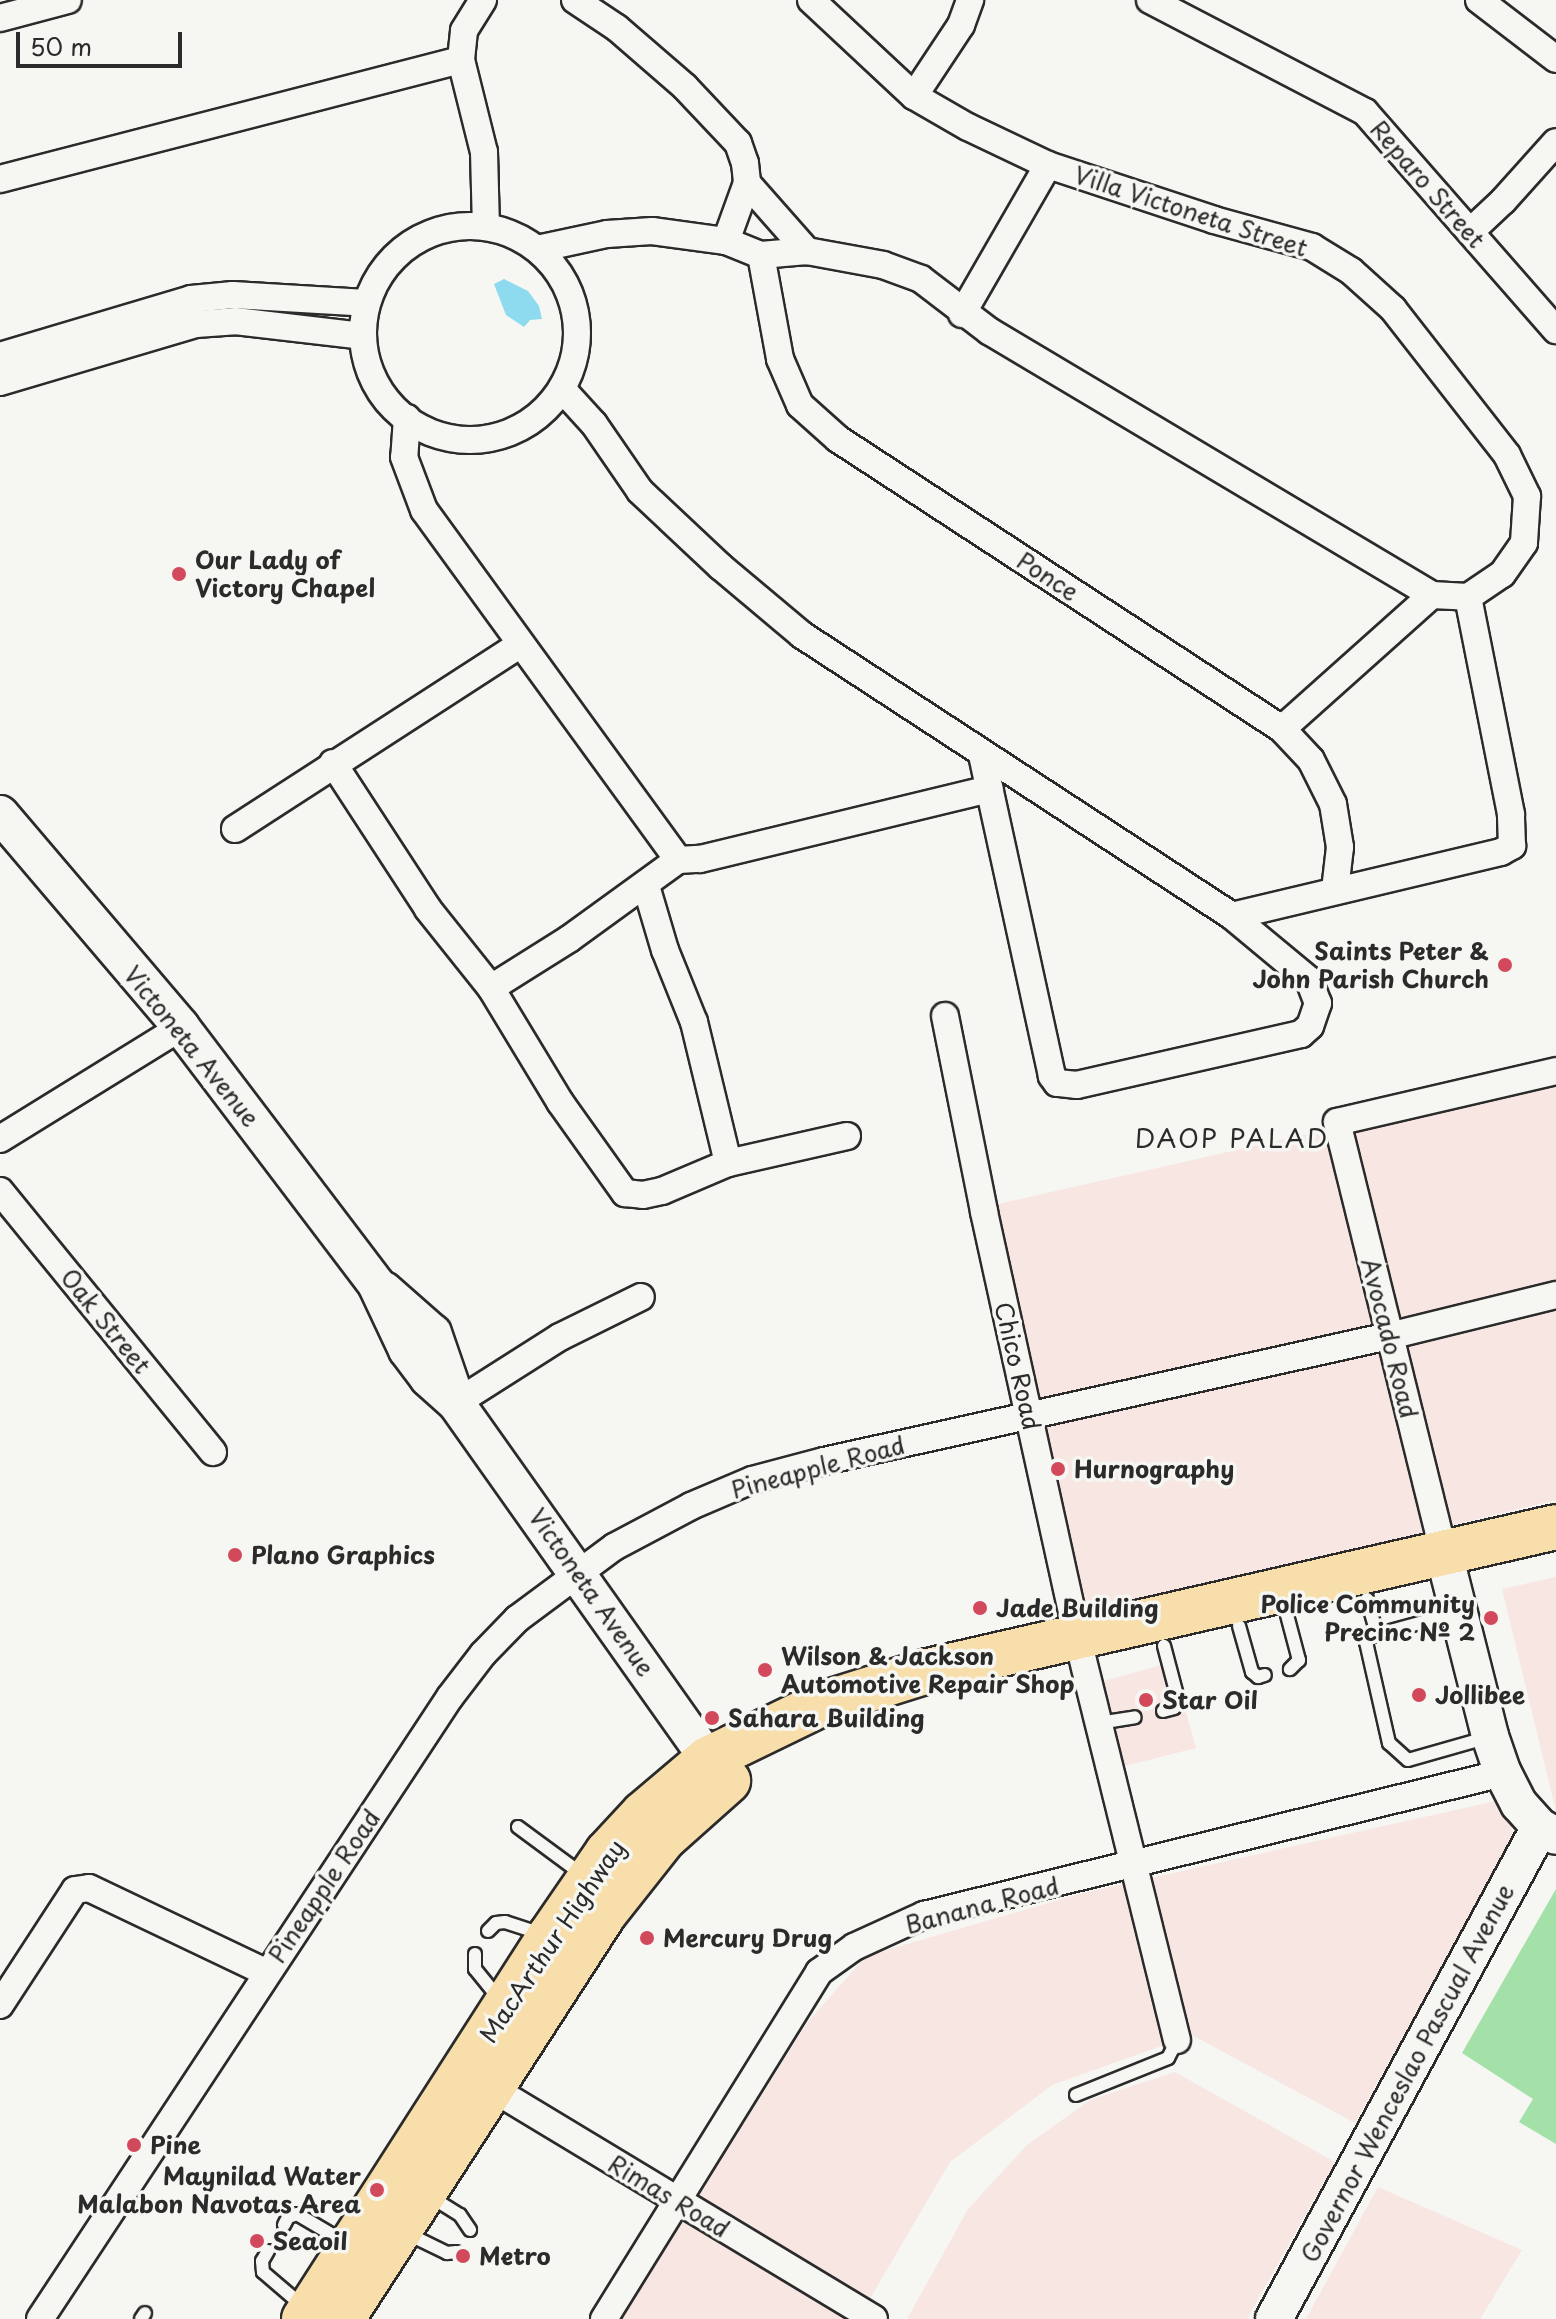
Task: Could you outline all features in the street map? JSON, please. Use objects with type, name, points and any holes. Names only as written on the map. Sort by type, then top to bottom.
[{"type":"highway","name":"MacArthur Highway","points":[[1081,1651],[1164,1646],[1287,1615],[1372,1616],[1451,1582],[1556,1527]]},
{"type":"highway","name":"MacArthur Highway","points":[[318,2317],[399,2229],[424,2192],[478,2080],[505,2006],[588,1879],[643,1814],[717,1771],[785,1748],[842,1724],[1081,1651],[1451,1582],[1556,1553]]},
{"type":"highway","name":"MacArthur Highway","points":[[318,2317],[352,2247],[631,1876],[717,1771]]},
{"type":"main road","name":"Victoneta Avenue","points":[[0,814],[181,1027],[376,1284],[407,1350],[428,1378],[456,1403],[717,1771]]},
{"type":"main road","points":[[1451,1582],[1490,1736],[1503,1773],[1519,1804],[1548,1832]]},
{"type":"main road","name":"Governor Wenceslao Pascual Avenue","points":[[1274,2319],[1548,1832]]},
{"type":"street","points":[[0,18],[68,0]]},
{"type":"street","points":[[483,0],[464,31],[461,60],[484,152],[486,226]]},
{"type":"street","points":[[575,0],[617,28],[685,87],[738,143],[745,163],[747,183],[726,241]]},
{"type":"street","name":"Villa Victoneta Street","points":[[811,0],[914,96],[1048,165],[1214,220],[1312,247],[1351,271],[1393,309],[1507,455],[1527,496],[1524,543],[1502,574],[1468,597]]},
{"type":"street","points":[[914,96],[961,25],[970,0]]},
{"type":"street","name":"Reparo Street","points":[[1150,0],[1365,112],[1556,330]]},
{"type":"street","points":[[1479,0],[1556,59]]},
{"type":"street","points":[[0,179],[461,60]]},
{"type":"street","points":[[1471,231],[1503,201],[1556,142]]},
{"type":"street","points":[[962,314],[1048,165]]},
{"type":"street","points":[[747,183],[807,251]]},
{"type":"street","points":[[486,226],[513,234],[537,249],[560,275],[574,307],[576,342],[562,389],[548,406],[520,428],[486,439],[450,438],[416,426],[388,403],[370,372],[362,336],[366,303],[384,268],[412,242],[447,227],[486,226]]},
{"type":"street","points":[[537,249],[607,234],[652,231],[726,241],[761,255],[807,251],[883,265],[921,279],[962,314],[1432,595],[1468,597],[1514,843],[1501,852],[1232,916]]},
{"type":"street","name":"Ponce","points":[[761,255],[780,359],[800,405],[838,439],[1282,729],[1311,760],[1333,804],[1340,847],[1335,890]]},
{"type":"street","points":[[0,382],[125,331],[191,299],[233,295],[366,303]]},
{"type":"street","points":[[0,356],[125,331],[235,321],[362,336]]},
{"type":"street","points":[[562,389],[594,424],[640,491],[721,567],[802,635],[1232,916],[1309,980],[1318,1003],[1310,1026],[1301,1034],[1077,1085],[1057,1083],[1052,1076],[982,755]]},
{"type":"street","points":[[407,418],[404,457],[424,510],[519,645],[596,744],[678,860]]},
{"type":"street","points":[[1282,729],[1432,595]]},
{"type":"street","points":[[235,829],[519,645]]},
{"type":"street","points":[[333,763],[428,909],[491,988],[560,1102],[625,1193],[643,1195],[662,1191],[728,1163],[847,1136]]},
{"type":"street","points":[[491,988],[646,886],[678,860],[700,859],[990,789]]},
{"type":"street","points":[[646,886],[665,950],[694,1022],[728,1163]]},
{"type":"street","name":"Chico Road","points":[[945,1016],[1081,1651],[1177,2040]]},
{"type":"street","points":[[0,1139],[181,1027]]},
{"type":"street","name":"Avocado Road","points":[[1451,1582],[1337,1122],[1556,1071]]},
{"type":"street","name":"Oak Street","points":[[0,1191],[213,1452]]},
{"type":"street","name":"Pineapple Road","points":[[40,2319],[267,1973],[475,1665],[517,1619],[578,1572],[655,1524],[752,1480],[1389,1336],[1556,1295]]},
{"type":"street","points":[[456,1403],[560,1337],[641,1297]]},
{"type":"street","name":"Banana Road","points":[[604,2319],[819,1972],[854,1947],[924,1915],[1134,1866],[1503,1773]]},
{"type":"street","points":[[0,2005],[75,1890],[89,1888],[267,1973]]},
{"type":"street","name":"Rimas Road","points":[[478,2080],[874,2319]]},
{"type":"lane","points":[[1287,1615],[1299,1660],[1290,1669]]},
{"type":"lane","points":[[1372,1616],[1365,1647],[1389,1743],[1394,1751],[1408,1760],[1490,1736]]},
{"type":"lane","points":[[1239,1626],[1252,1672],[1258,1677],[1265,1675]]},
{"type":"lane","points":[[1163,1711],[1174,1708],[1178,1699],[1164,1646]]},
{"type":"lane","points":[[1099,1723],[1135,1717]]},
{"type":"lane","points":[[518,1827],[588,1879]]},
{"type":"lane","points":[[488,1931],[496,1923],[505,1922],[550,1936]]},
{"type":"lane","points":[[475,1954],[475,1969],[505,2006]]},
{"type":"lane","points":[[1076,2095],[1168,2058],[1177,2040]]},
{"type":"lane","points":[[424,2192],[460,2215],[470,2230]]},
{"type":"lane","points":[[284,2225],[288,2217],[297,2214],[352,2247]]},
{"type":"lane","points":[[399,2229],[447,2253],[456,2252]]},
{"type":"lane","points":[[268,2251],[262,2261],[263,2272],[318,2317]]},
{"type":"shaded area","points":[[1556,1078],[1556,1500],[1079,1617],[980,1208]]},
{"type":"shaded area","points":[[1556,1577],[1556,1811],[1502,1589]]},
{"type":"shaded area","points":[[1172,1662],[1196,1748],[1117,1768],[1097,1683]]},
{"type":"shaded area","points":[[1496,1801],[1510,1814],[1513,1839],[1355,2123],[1192,2035],[1052,2085],[950,2162],[858,2319],[622,2319],[807,2023],[866,1956],[1083,1893]]},
{"type":"shaded area","points":[[1175,2072],[1335,2162],[1247,2319],[907,2319],[968,2209],[1027,2145],[1090,2100]]},
{"type":"shaded area","points":[[1378,2187],[1522,2250],[1480,2319],[1306,2319]]},
{"type":"green space","points":[[1556,1889],[1556,2144],[1519,2122],[1533,2099],[1462,2053]]},
{"type":"water","points":[[504,279],[528,291],[539,306],[542,319],[530,320],[524,327],[506,315],[494,284]]},
{"type":"place","name":"Our Lady of Victory Chapel","points":[[179,574]]},
{"type":"place","name":"Saints Peter & John Parish Church","points":[[1505,965]]},
{"type":"place","name":"Hurnography","points":[[1058,1469]]},
{"type":"place","name":"Plano Graphics","points":[[235,1555]]},
{"type":"place","name":"Jade Building","points":[[980,1608]]},
{"type":"place","name":"Police Community Precinc № 2","points":[[1491,1618]]},
{"type":"place","name":"Wilson & Jackson Automotive Repair Shop","points":[[765,1670]]},
{"type":"place","name":"Jollibee","points":[[1419,1695]]},
{"type":"place","name":"Star Oil","points":[[1146,1700]]},
{"type":"place","name":"Sahara Building","points":[[712,1718]]},
{"type":"place","name":"Mercury Drug","points":[[647,1938]]},
{"type":"place","name":"Pine","points":[[134,2145]]},
{"type":"place","name":"Maynilad Water Malabon Navotas Area","points":[[377,2190]]},
{"type":"place","name":"Seaoil","points":[[257,2241]]},
{"type":"place","name":"Metro","points":[[463,2256]]},
{"type":"district","name":"DAOP PALAD","points":[[1232,1138]]}]
